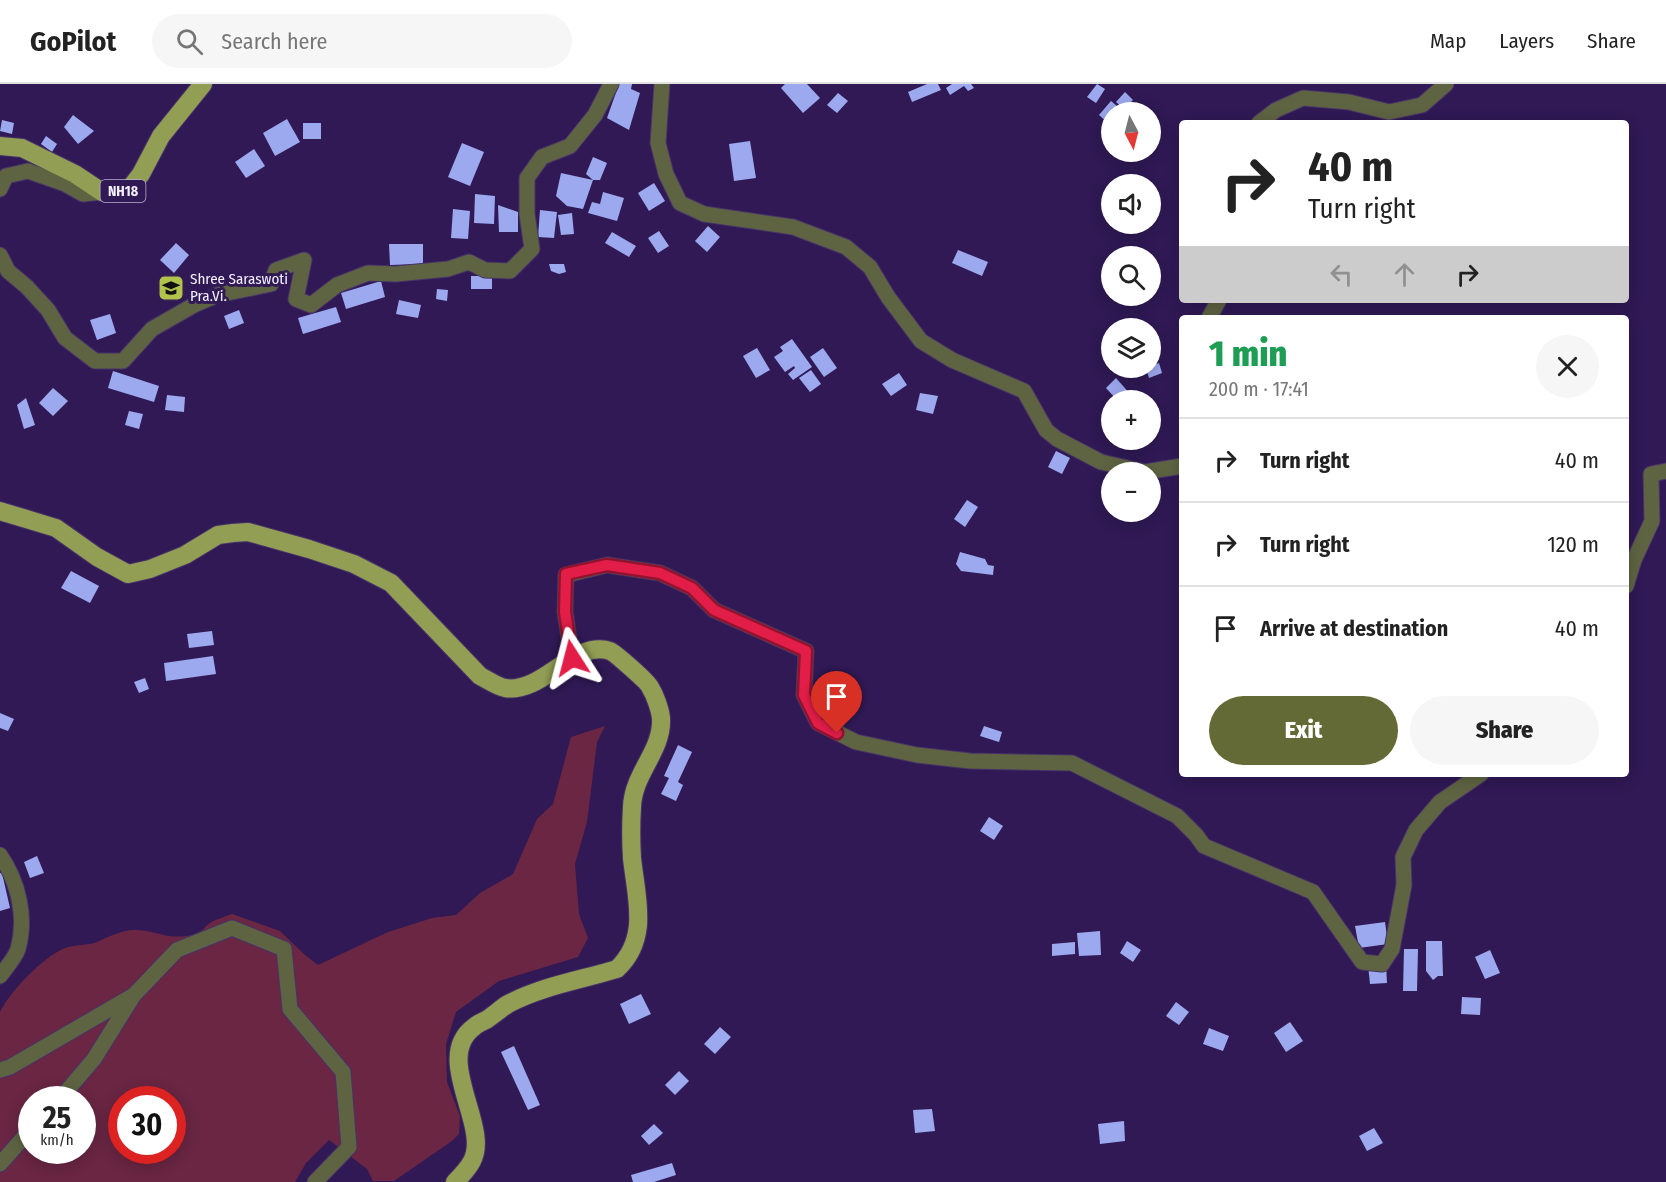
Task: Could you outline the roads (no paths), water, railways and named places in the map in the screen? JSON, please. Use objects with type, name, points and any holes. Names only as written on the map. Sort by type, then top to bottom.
[{"type":"main road","name":"NH18","points":[[0,146],[22,147],[75,174],[102,192],[121,192],[131,188],[161,136],[203,84]]},
{"type":"main road","points":[[0,511],[56,528],[97,557],[128,574],[150,569],[185,555],[218,535],[248,532],[354,564],[392,583],[480,676],[505,687],[519,688],[546,676],[586,651],[610,651],[650,686],[661,717],[658,742],[636,783],[632,806],[632,855],[640,910],[639,931],[633,948],[626,961],[617,969],[536,991],[507,1005],[473,1027],[463,1040],[459,1050],[458,1064],[476,1135],[476,1151],[473,1161],[455,1182]]},
{"type":"street","points":[[0,255],[8,271],[27,287],[48,310],[65,338],[95,361],[123,361],[152,329],[175,315],[217,295],[271,284],[276,270],[304,260],[296,299],[311,305],[337,285],[368,273],[396,274],[448,269],[469,262],[485,270],[510,271],[532,249],[527,214],[527,178],[542,157],[570,146],[595,115],[610,84]]},
{"type":"street","points":[[662,84],[658,143],[666,174],[680,203],[704,214],[794,227],[846,247],[870,267],[888,297],[921,341],[952,360],[1024,391],[1046,429],[1057,439],[1101,462],[1145,472],[1179,466]]},
{"type":"street","points":[[1263,120],[1276,110],[1303,98],[1349,102],[1389,111],[1422,105],[1446,84]]},
{"type":"street","points":[[0,189],[6,176],[28,171],[65,184],[84,194],[102,192]]},
{"type":"street","points":[[1629,576],[1652,521],[1651,474],[1666,471]]},
{"type":"street","points":[[572,658],[565,612],[566,574],[607,565],[660,573],[692,588],[714,610],[806,651],[804,695],[818,723],[856,742],[917,755],[970,761],[1072,763],[1177,816],[1204,846],[1313,892],[1362,962],[1382,964],[1392,949],[1404,885],[1403,857],[1416,830],[1440,802],[1477,777]]},
{"type":"street","points":[[0,855],[10,870],[19,899],[22,923],[18,950],[0,976]]},
{"type":"street","points":[[71,1086],[94,1059],[134,995],[177,950],[232,928],[284,949],[290,1009],[342,1072],[349,1147],[315,1182]]},
{"type":"street","points":[[0,1070],[10,1067],[134,995]]},
{"type":"street","points":[[0,1164],[18,1144]]},
{"type":"place","name":"Shree Saraswoti Pra.Vi.","points":[[171,288]]}]
